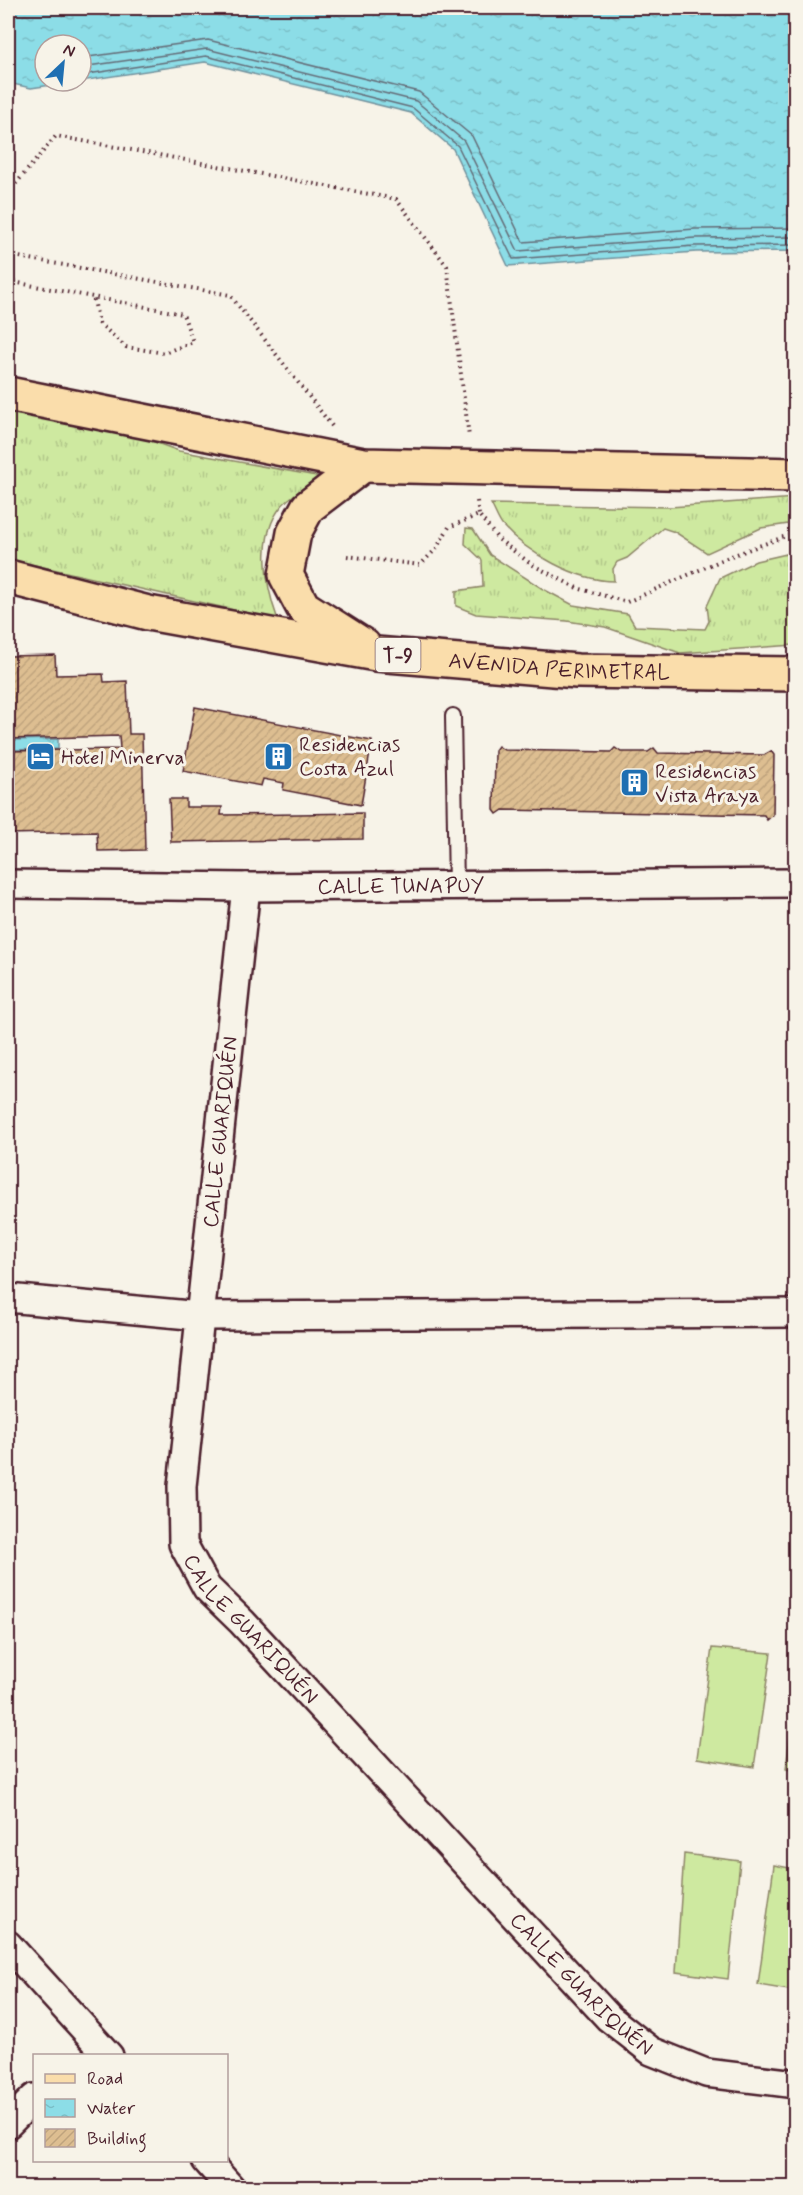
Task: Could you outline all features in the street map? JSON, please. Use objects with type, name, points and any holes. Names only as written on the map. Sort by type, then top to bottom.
[{"type":"main road","points":[[8,394],[363,465],[795,475]]},
{"type":"main road","name":"T-9","points":[[363,465],[308,507],[294,532],[286,574],[303,607],[376,654]]},
{"type":"main road","name":"AVENIDA PERIMETRAL","points":[[8,577],[148,612],[376,654],[577,670],[795,674]]},
{"type":"street","name":"CALLE TUNAPUY","points":[[8,884],[246,887],[795,883]]},
{"type":"street","name":"CALLE GUARIQUÉN","points":[[246,887],[182,1486],[183,1544],[207,1588],[242,1622],[609,2018],[651,2051],[706,2073],[795,2084]]},
{"type":"street","points":[[8,1298],[200,1316],[795,1313]]},
{"type":"street","points":[[8,1945],[94,2050]]},
{"type":"street","points":[[8,2124],[33,2099]]},
{"type":"street","points":[[208,2162],[231,2187]]},
{"type":"lane","points":[[453,716],[456,886]]},
{"type":"path","points":[[8,193],[56,136],[396,199],[447,266],[478,515],[498,539],[531,564],[577,588],[627,602],[731,556],[789,535],[795,536]]},
{"type":"path","points":[[8,255],[230,295],[363,465]]},
{"type":"path","points":[[8,280],[93,296],[183,314],[193,342],[164,353],[126,347],[99,323],[93,296]]},
{"type":"path","points":[[347,556],[420,565],[436,549],[449,527],[478,515]]},
{"type":"green space","points":[[8,402],[88,418],[179,451],[333,479],[294,495],[281,507],[273,521],[268,536],[266,571],[278,620],[8,559]]},
{"type":"green space","points":[[795,498],[795,523],[761,528],[707,553],[675,532],[663,528],[627,558],[617,562],[613,569],[614,581],[584,576],[553,564],[512,535],[499,521],[491,504],[670,507]]},
{"type":"green space","points":[[466,528],[473,529],[490,555],[543,589],[573,605],[628,614],[635,626],[705,629],[709,621],[707,606],[720,578],[756,561],[795,552],[795,645],[680,653],[605,627],[567,621],[476,614],[456,606],[456,591],[483,587],[482,560],[465,544]]},
{"type":"green space","points":[[712,1648],[771,1653],[754,1767],[697,1758]]},
{"type":"green space","points":[[795,1694],[796,1771],[786,1769]]},
{"type":"green space","points":[[684,1854],[740,1861],[728,1979],[676,1972]]},
{"type":"green space","points":[[774,1865],[795,1869],[795,1991],[758,1985]]},
{"type":"water","points":[[8,8],[795,8],[795,251],[696,252],[508,266],[453,149],[411,113],[205,62],[93,79],[93,33],[33,33],[33,88],[8,83]]},
{"type":"water","points":[[58,739],[58,749],[8,750],[8,740]]},
{"type":"building","points":[[55,655],[56,675],[103,674],[104,682],[127,681],[129,734],[142,734],[145,850],[98,851],[97,832],[8,834],[8,751],[120,749],[119,736],[8,739],[8,656]]},
{"type":"building","name":"Residencias Costa Azul","points":[[195,707],[372,741],[361,805],[283,790],[284,783],[263,779],[261,786],[183,771]]},
{"type":"building","name":"Residencias Vista Araya","points":[[498,746],[504,750],[611,752],[615,748],[621,752],[648,752],[654,748],[658,753],[764,755],[771,751],[774,755],[773,815],[767,820],[764,815],[503,810],[497,814],[494,810],[495,750]]},
{"type":"building","points":[[169,799],[186,799],[186,807],[222,807],[221,815],[363,813],[363,839],[171,842]]},
{"type":"place","name":"Residencias Costa Azul","points":[[278,756]]},
{"type":"place","name":"Hotel Minerva","points":[[40,757]]},
{"type":"place","name":"Residencias Vista Araya","points":[[634,783]]}]
